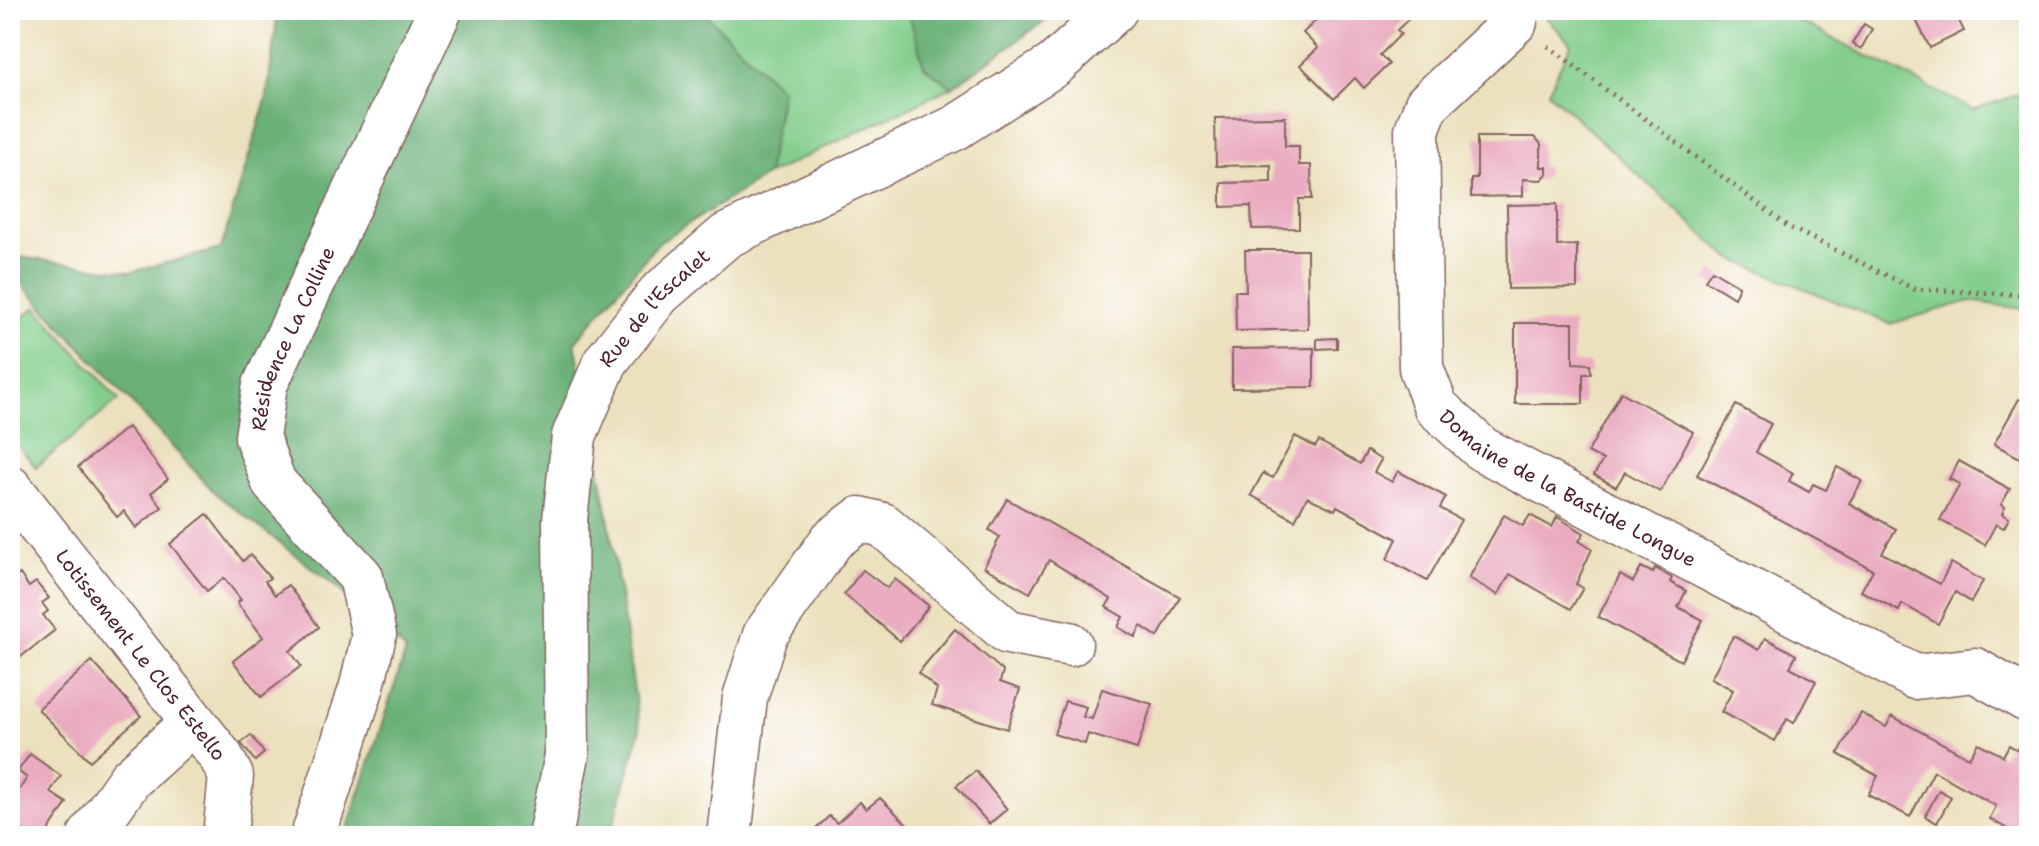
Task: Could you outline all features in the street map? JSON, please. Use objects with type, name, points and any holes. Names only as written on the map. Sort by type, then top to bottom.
[{"type":"street","name":"Résidence La Colline","points":[[313,836],[362,686],[374,635],[361,577],[274,483],[257,437],[265,385],[440,10]]},
{"type":"street","name":"Rue de l'Escalet","points":[[550,836],[567,756],[565,520],[574,436],[606,361],[659,294],[726,236],[955,128],[1054,65],[1115,10]]},
{"type":"street","name":"Domaine de la Bastide Longue","points":[[1510,16],[1427,104],[1417,130],[1421,368],[1436,407],[1482,449],[1915,677],[1975,670],[2025,690]]},
{"type":"street","name":"Lotissement Le Clos Estello","points":[[10,488],[221,757],[231,776],[225,836]]},
{"type":"street","points":[[729,836],[745,698],[765,635],[832,540],[860,519],[883,525],[1008,632],[1070,644]]},
{"type":"street","points":[[90,836],[130,779],[193,722]]},
{"type":"path","points":[[1510,16],[1789,227],[1914,289],[2029,295]]},
{"type":"green space","points":[[278,10],[701,10],[782,90],[767,175],[658,243],[575,342],[610,527],[640,731],[610,836],[345,836],[406,651],[333,584],[215,493],[10,271],[10,256],[131,272],[221,249],[267,96]]},
{"type":"green space","points":[[701,10],[909,10],[924,66],[952,87],[767,175],[782,90]]},
{"type":"green space","points":[[908,10],[1060,10],[952,87],[924,66]]},
{"type":"green space","points":[[1539,10],[1778,10],[1973,110],[2029,91],[2029,310],[1970,301],[1890,324],[1728,257],[1548,92],[1571,44]]},
{"type":"green space","points":[[36,307],[119,400],[36,467],[10,436],[10,327]]},
{"type":"building","points":[[1326,10],[1346,10],[1352,16],[1358,10],[1406,10],[1412,16],[1397,30],[1401,34],[1380,55],[1389,64],[1364,88],[1355,78],[1334,99],[1300,65],[1318,48],[1303,33]]},
{"type":"building","points":[[1911,10],[2005,10],[1994,16],[1991,11],[1976,19],[1973,12],[1958,19],[1964,31],[1930,48]]},
{"type":"building","points":[[1864,24],[1872,29],[1861,49],[1852,44]]},
{"type":"building","points":[[1285,117],[1285,146],[1299,146],[1299,165],[1311,165],[1312,199],[1299,199],[1299,228],[1252,229],[1251,206],[1221,207],[1221,183],[1271,182],[1271,165],[1216,166],[1215,118]]},
{"type":"building","points":[[1477,137],[1535,137],[1541,144],[1541,167],[1547,167],[1547,174],[1541,180],[1523,179],[1523,196],[1471,197],[1471,179],[1477,179]]},
{"type":"building","points":[[1557,204],[1557,246],[1577,245],[1577,288],[1508,289],[1507,205]]},
{"type":"building","points":[[1245,250],[1307,250],[1308,329],[1236,331],[1235,291],[1246,291]]},
{"type":"building","points":[[1712,270],[1739,286],[1734,298],[1705,280]]},
{"type":"building","points":[[1515,323],[1573,323],[1573,363],[1590,364],[1591,374],[1583,374],[1583,404],[1515,404]]},
{"type":"building","points":[[1337,338],[1337,348],[1317,349],[1317,339]]},
{"type":"building","points":[[1314,348],[1314,387],[1232,388],[1232,349]]},
{"type":"building","points":[[1621,392],[1693,432],[1660,492],[1625,472],[1616,487],[1594,475],[1603,460],[1588,452]]},
{"type":"building","points":[[2019,399],[2029,405],[2029,463],[1994,444]]},
{"type":"building","points":[[1736,405],[1771,424],[1756,452],[1793,473],[1789,481],[1809,492],[1813,484],[1826,490],[1837,467],[1862,481],[1849,503],[1896,529],[1882,553],[1940,584],[1951,563],[1983,581],[1971,602],[1955,592],[1938,624],[1902,604],[1899,611],[1861,591],[1873,570],[1697,475]]},
{"type":"building","points":[[128,427],[168,479],[151,493],[162,507],[136,528],[124,511],[117,517],[78,467]]},
{"type":"building","points":[[1295,436],[1315,447],[1319,441],[1360,464],[1367,451],[1381,460],[1374,472],[1392,482],[1398,471],[1446,497],[1440,508],[1461,520],[1427,581],[1387,559],[1397,539],[1337,506],[1335,510],[1307,497],[1295,520],[1251,495],[1263,473],[1273,478]]},
{"type":"building","points":[[1959,461],[2010,489],[2001,505],[2005,507],[2002,514],[2009,518],[2004,528],[1996,524],[1985,545],[1940,520],[1960,484],[1949,479]]},
{"type":"building","points":[[1007,499],[1180,597],[1158,637],[1141,626],[1135,637],[1118,627],[1123,617],[1106,607],[1111,599],[1049,560],[1030,593],[984,567],[1000,537],[989,530]]},
{"type":"building","points":[[207,514],[243,561],[250,555],[270,578],[265,581],[275,595],[288,585],[319,627],[290,651],[301,666],[261,697],[233,661],[263,637],[237,603],[241,600],[224,578],[207,591],[170,544]]},
{"type":"building","points":[[1504,515],[1523,526],[1530,515],[1552,527],[1557,517],[1584,533],[1579,541],[1592,549],[1576,584],[1583,588],[1571,609],[1510,574],[1498,595],[1469,578]]},
{"type":"building","points":[[1641,567],[1653,573],[1655,568],[1672,578],[1670,582],[1686,591],[1678,607],[1703,620],[1681,661],[1598,617],[1620,575],[1633,582]]},
{"type":"building","points":[[863,570],[887,588],[895,579],[929,606],[900,641],[844,594]]},
{"type":"building","points":[[20,574],[29,587],[36,582],[49,598],[42,603],[48,611],[43,615],[55,630],[13,663],[10,659],[10,582]]},
{"type":"building","points":[[955,629],[1003,671],[1000,682],[1020,689],[1007,729],[932,705],[937,689],[918,673]]},
{"type":"building","points":[[1733,636],[1759,650],[1765,638],[1782,647],[1796,655],[1790,667],[1816,681],[1794,723],[1787,719],[1775,741],[1721,712],[1733,690],[1711,678]]},
{"type":"building","points":[[92,661],[141,716],[90,761],[38,709]]},
{"type":"building","points":[[1102,689],[1152,704],[1137,749],[1088,734],[1085,744],[1054,734],[1065,701],[1086,707],[1083,717],[1092,719]]},
{"type":"building","points":[[1861,713],[1886,727],[1892,716],[1969,758],[1978,743],[2003,756],[2009,745],[2029,756],[2029,836],[2020,836],[1990,819],[1996,806],[1934,771],[1910,817],[1868,795],[1878,776],[1838,754]]},
{"type":"building","points":[[251,735],[264,753],[255,761],[241,743]]},
{"type":"building","points":[[30,754],[61,776],[50,792],[67,803],[45,836],[32,836],[10,822],[10,803],[27,778],[18,771]]},
{"type":"building","points":[[976,771],[1007,809],[989,824],[956,786]]},
{"type":"building","points":[[1939,790],[1951,797],[1937,823],[1925,816]]},
{"type":"building","points":[[880,798],[906,823],[894,836],[818,836],[813,832],[829,816],[837,823],[860,802],[866,809]]}]
